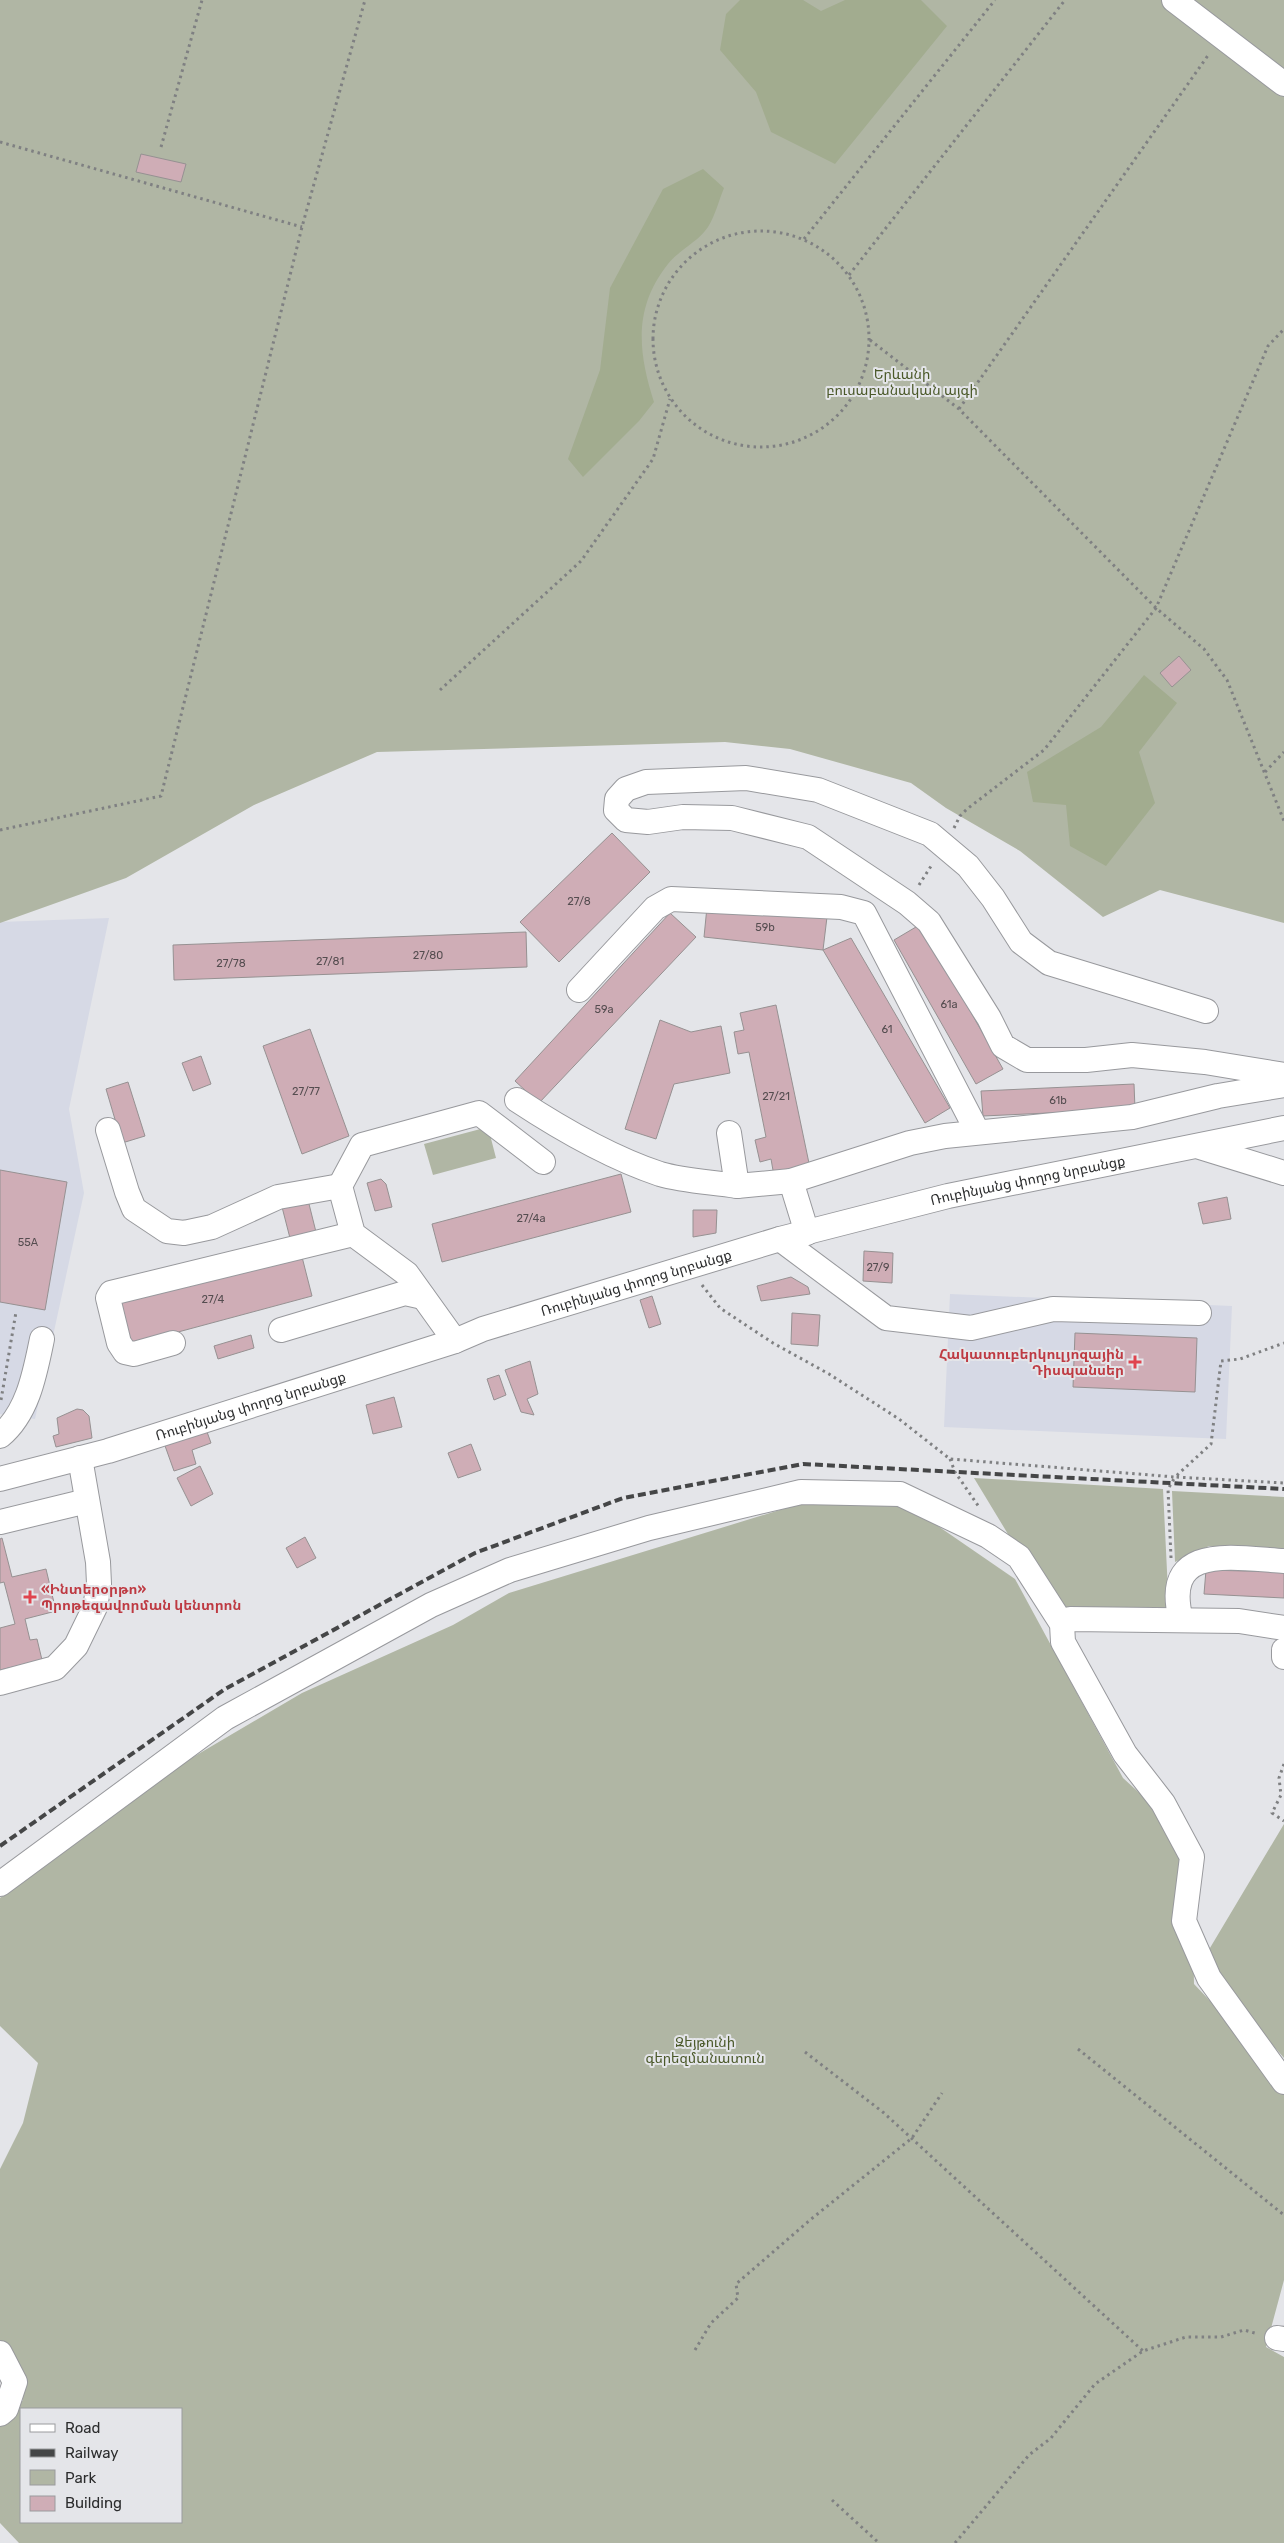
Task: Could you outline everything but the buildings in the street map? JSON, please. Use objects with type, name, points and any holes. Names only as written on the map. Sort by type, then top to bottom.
[{"type":"street","points":[[1174,0],[1284,84]]},
{"type":"street","points":[[1206,1011],[1049,963],[1021,942],[993,898],[968,866],[930,834],[818,790],[746,778],[646,782],[626,789],[617,799],[616,810],[626,820],[648,822],[683,817],[732,818],[808,837],[908,902],[929,922],[989,1018],[1003,1046],[1026,1060],[1086,1060],[1132,1056],[1205,1062],[1284,1075]]},
{"type":"street","points":[[579,990],[655,908],[671,899],[842,907],[864,913],[977,1131]]},
{"type":"street","points":[[517,1100],[555,1126],[603,1150],[661,1174],[736,1186],[791,1181],[910,1143],[977,1131],[1132,1117],[1218,1096],[1284,1084]]},
{"type":"street","points":[[454,1341],[407,1274],[353,1234],[340,1186],[362,1145],[479,1113],[544,1162]]},
{"type":"street","name":"Ռուբինյանց փողոց նրբանցք","points":[[0,1479],[80,1458],[454,1341],[483,1329],[780,1239],[948,1196],[1284,1128]]},
{"type":"street","points":[[108,1130],[126,1192],[134,1209],[167,1231],[184,1233],[212,1228],[278,1197],[340,1186]]},
{"type":"street","points":[[729,1133],[736,1186]]},
{"type":"street","points":[[1200,1146],[1284,1174]]},
{"type":"street","points":[[791,1181],[807,1233]]},
{"type":"street","points":[[173,1343],[134,1354],[125,1352],[119,1342],[108,1298],[111,1293],[353,1234]]},
{"type":"street","points":[[780,1239],[886,1318],[971,1328],[1053,1309],[1199,1313]]},
{"type":"street","points":[[281,1330],[405,1293],[423,1297]]},
{"type":"street","points":[[0,1436],[7,1430],[33,1387],[42,1339]]},
{"type":"street","points":[[0,1683],[55,1668],[76,1646],[95,1607],[100,1584],[80,1458]]},
{"type":"street","points":[[0,1884],[225,1718],[431,1605],[510,1570],[649,1528],[800,1492],[900,1494],[988,1536],[1019,1557],[1062,1624],[1064,1642],[1125,1754],[1163,1803],[1192,1857],[1184,1921],[1209,1978],[1284,2082]]},
{"type":"street","points":[[0,1522],[88,1501]]},
{"type":"street","points":[[1181,1620],[1176,1599],[1178,1581],[1184,1571],[1212,1559],[1284,1560]]},
{"type":"street","points":[[1062,1624],[1070,1619],[1239,1621],[1284,1628]]},
{"type":"street","points":[[1284,1650],[1284,1657]]},
{"type":"street","points":[[0,2353],[15,2382],[6,2409],[0,2414]]},
{"type":"path","points":[[161,147],[202,0]]},
{"type":"path","points":[[0,830],[161,796],[302,227],[365,0]]},
{"type":"path","points":[[804,239],[995,0]]},
{"type":"path","points":[[849,275],[1065,0]]},
{"type":"path","points":[[959,409],[1221,36]]},
{"type":"path","points":[[0,142],[302,227]]},
{"type":"path","points":[[770,230],[804,239],[829,254],[849,275],[864,306],[870,340],[864,374],[848,404],[822,428],[791,443],[758,448],[724,441],[694,424],[671,398],[657,366],[653,332],[661,299],[678,269],[704,246],[736,233],[770,230]]},
{"type":"path","points":[[908,902],[945,846],[960,816],[1044,750],[1156,608],[1268,346],[1284,329]]},
{"type":"path","points":[[870,340],[959,409],[1156,608],[1204,649],[1227,680],[1266,772],[1284,821]]},
{"type":"path","points":[[440,690],[581,561],[654,459],[671,398]]},
{"type":"path","points":[[1266,772],[1284,752]]},
{"type":"path","points":[[688,1268],[720,1308],[773,1343],[829,1374],[899,1419],[950,1459],[955,1472],[985,1516],[988,1536]]},
{"type":"path","points":[[0,1405],[16,1312]]},
{"type":"path","points":[[1178,1581],[1172,1574],[1168,1489],[1175,1477],[1211,1444],[1221,1361],[1240,1359],[1284,1342]]},
{"type":"path","points":[[950,1459],[1175,1477],[1284,1483]]},
{"type":"path","points":[[1284,1764],[1280,1778],[1281,1795],[1272,1813],[1284,1821]]},
{"type":"path","points":[[1078,2049],[1284,2215]]},
{"type":"path","points":[[805,2052],[884,2113],[1143,2351]]},
{"type":"path","points":[[695,2350],[711,2323],[738,2298],[736,2284],[810,2220],[912,2138],[942,2093]]},
{"type":"path","points":[[955,2543],[1029,2456],[1051,2438],[1095,2384],[1143,2351],[1186,2337],[1221,2337],[1244,2330],[1280,2339]]},
{"type":"path","points":[[832,2500],[879,2543]]},
{"type":"shaded area","points":[[109,918],[69,1109],[84,1193],[35,1419],[0,1414],[0,922]]},
{"type":"shaded area","points":[[950,1294],[1232,1306],[1226,1439],[944,1427]]},
{"type":"green space","name":"Երևանի բուսաբանական այգի","points":[[0,0],[1284,0],[1284,923],[1160,890],[1103,917],[1020,851],[946,808],[911,783],[790,749],[725,742],[377,752],[254,805],[126,878],[0,923]]},
{"type":"green space","points":[[740,0],[803,0],[821,11],[845,0],[921,0],[947,26],[835,164],[771,132],[756,92],[720,50],[726,14]]},
{"type":"green space","points":[[703,169],[724,188],[715,213],[704,232],[668,264],[649,297],[644,314],[642,348],[654,402],[639,421],[583,477],[568,459],[600,370],[610,288],[663,189]]},
{"type":"green space","points":[[1144,675],[1177,703],[1139,752],[1155,803],[1106,866],[1070,846],[1066,805],[1033,802],[1027,772],[1101,727]]},
{"type":"green space","points":[[488,1127],[496,1158],[433,1175],[424,1144]]},
{"type":"green space","points":[[974,1478],[1163,1489],[1169,1612],[1060,1613],[1017,1549]]},
{"type":"green space","points":[[1172,1491],[1284,1497],[1284,1549],[1209,1546],[1175,1562]]},
{"type":"green space","name":"Զեյթունի գերեզմանատուն","points":[[809,1501],[903,1502],[1015,1579],[1123,1778],[1191,1840],[1194,1984],[1284,2079],[1284,2280],[1266,2347],[1284,2357],[1284,2543],[19,2543],[0,2523],[0,2425],[23,2400],[9,2352],[0,2343],[0,2169],[23,2123],[38,2063],[0,2026],[0,1898],[178,1766],[302,1693],[453,1625],[509,1593]]},
{"type":"green space","points":[[1284,1824],[1284,2058],[1201,1963]]},
{"type":"railway","points":[[0,1846],[225,1689],[475,1553],[623,1498],[803,1464],[1284,1489]]},
{"type":"place","name":"Հակատուբերկուլյոզային Դիսպանսեր","points":[[1135,1362]]},
{"type":"place","name":"«Ինտերօրթո» Պրոթեզավորման կենտրոն","points":[[30,1597]]}]
